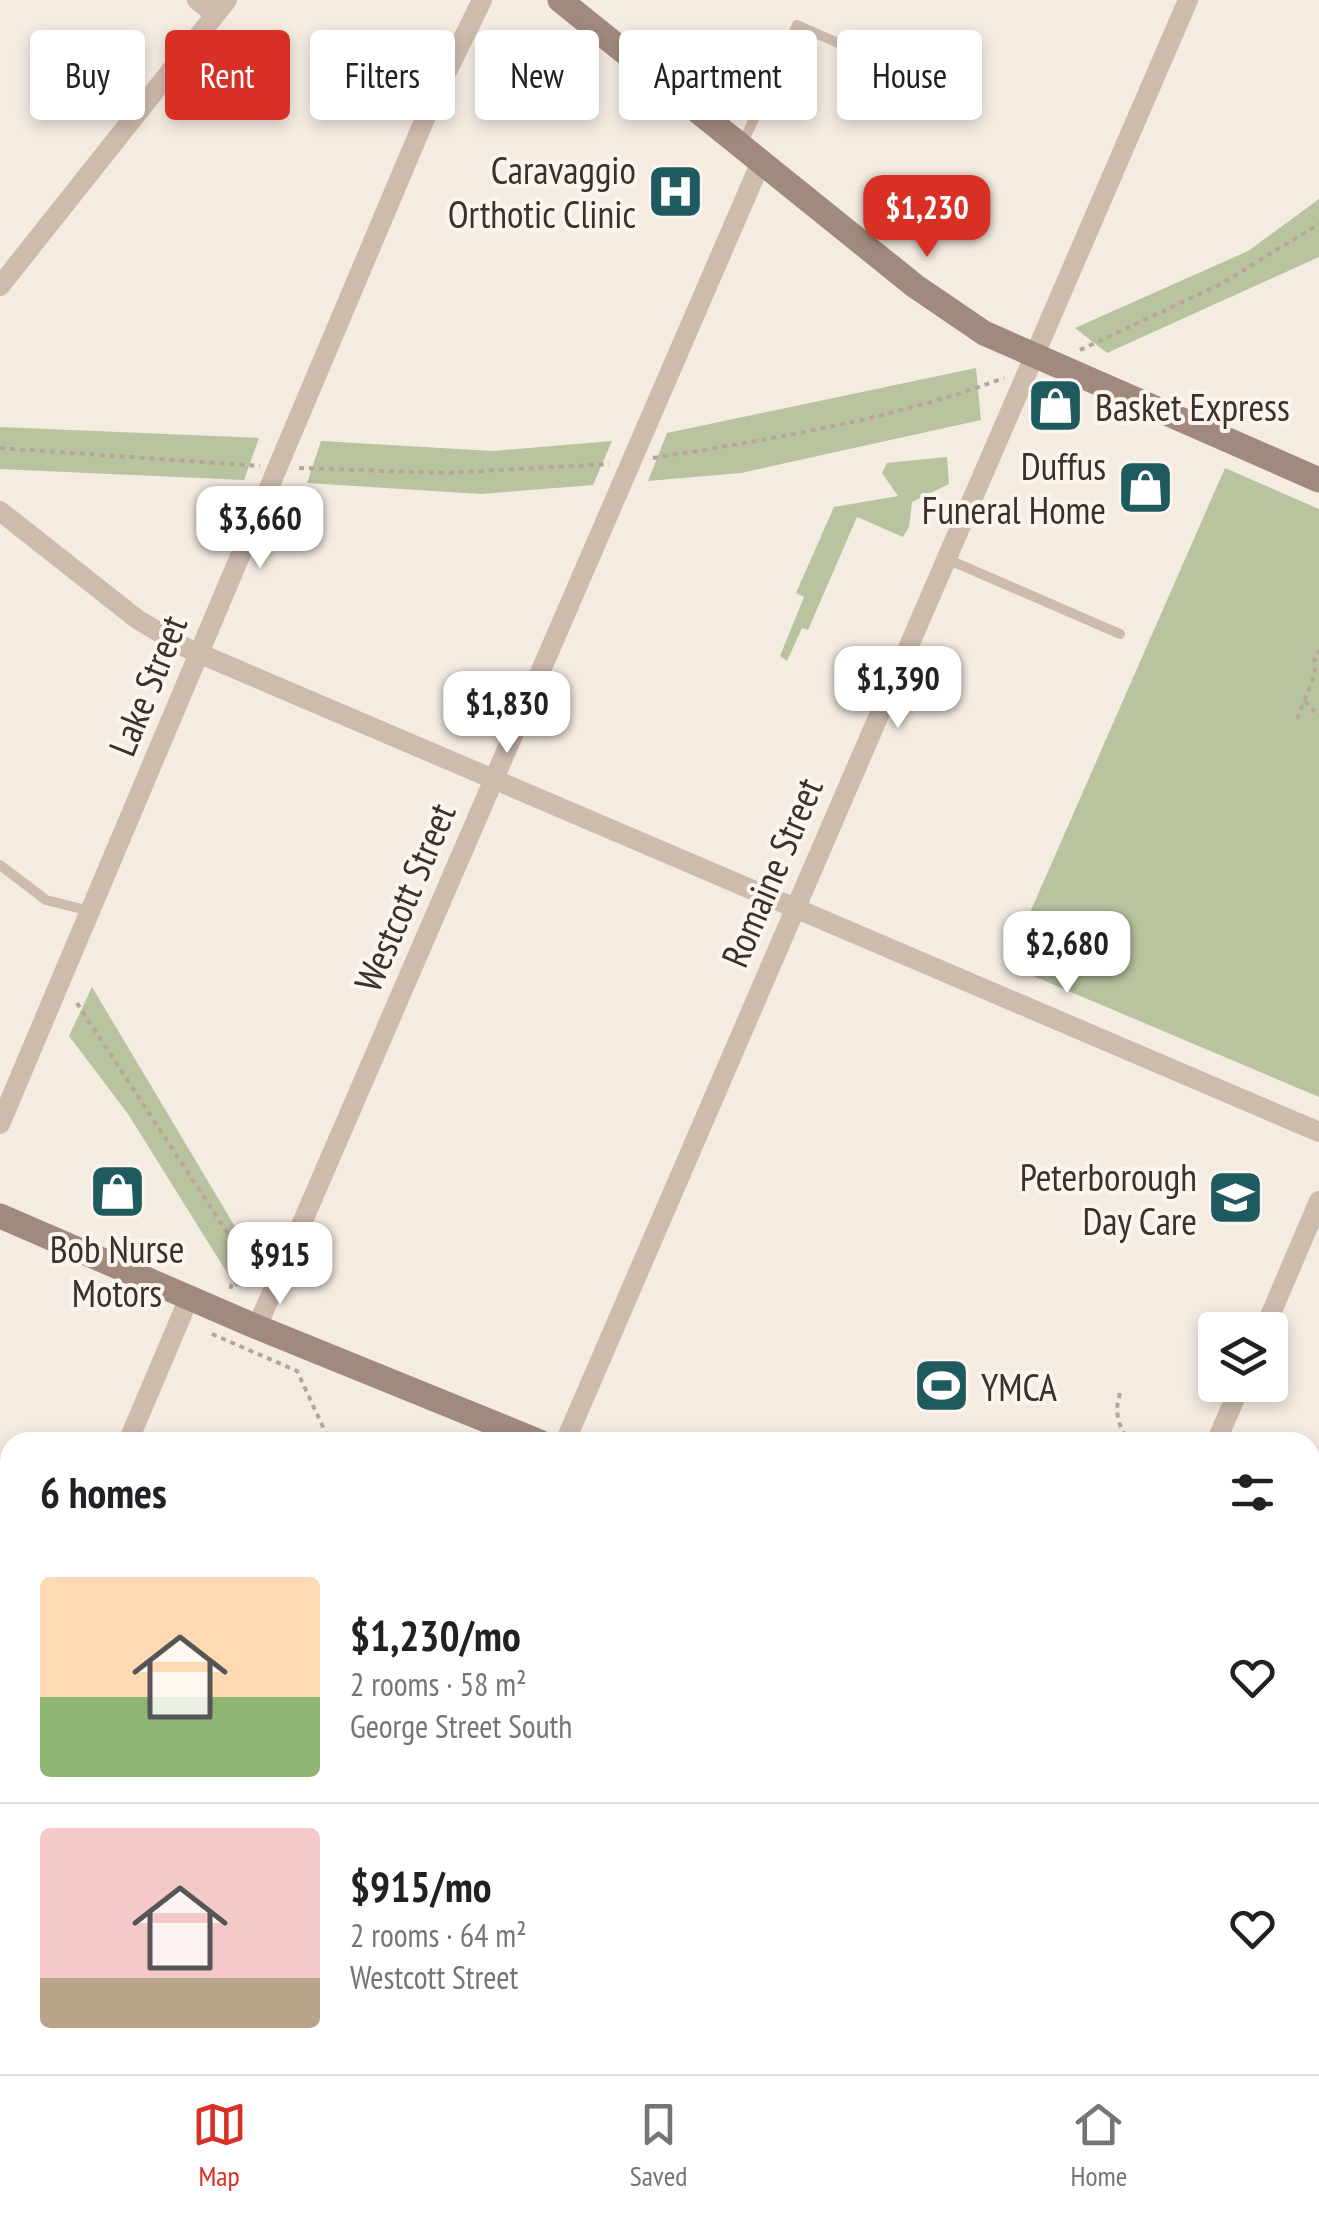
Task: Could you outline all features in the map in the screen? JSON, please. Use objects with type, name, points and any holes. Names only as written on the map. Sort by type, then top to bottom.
[{"type":"main road","points":[[560,0],[915,286],[984,333],[1319,480]]},
{"type":"main road","points":[[0,1216],[257,1327],[515,1432]]},
{"type":"street","points":[[0,286],[221,7],[197,0]]},
{"type":"street","name":"Lake Street","points":[[0,1124],[432,102],[482,0]]},
{"type":"street","name":"Romaine Street","points":[[568,1432],[1188,0]]},
{"type":"street","name":"Westcott Street","points":[[257,1327],[631,461],[750,156]]},
{"type":"street","points":[[0,512],[137,619],[201,655],[1319,1132]]},
{"type":"street","points":[[1272,1312],[1319,1200]]},
{"type":"street","points":[[132,1432],[190,1298]]},
{"type":"street","points":[[1220,1432],[1233,1402]]},
{"type":"lane","points":[[750,156],[797,25],[837,42]]},
{"type":"lane","points":[[946,558],[1120,634]]},
{"type":"lane","points":[[0,865],[46,900],[92,911]]},
{"type":"path","points":[[1080,350],[1221,284],[1319,224]]},
{"type":"path","points":[[0,448],[277,467],[445,472],[631,461],[801,435],[966,392],[1010,376]]},
{"type":"path","points":[[1297,719],[1315,674],[1314,661],[1319,650]]},
{"type":"path","points":[[1305,701],[1319,716]]},
{"type":"path","points":[[77,1003],[236,1246],[239,1262],[229,1293]]},
{"type":"path","points":[[212,1334],[297,1371],[325,1432]]},
{"type":"path","points":[[1120,1392],[1115,1409],[1123,1432]]},
{"type":"green space","points":[[1319,199],[1319,257],[1107,353],[1075,328],[1248,251]]},
{"type":"green space","points":[[976,368],[981,420],[741,473],[648,481],[667,433]]},
{"type":"green space","points":[[0,427],[259,438],[244,480],[0,469]]},
{"type":"green space","points":[[321,441],[492,451],[612,441],[593,485],[481,494],[307,483]]},
{"type":"green space","points":[[947,457],[949,484],[912,502],[909,527],[903,537],[857,517],[808,630],[802,628],[787,661],[780,656],[804,597],[796,593],[834,507],[898,496],[882,473],[887,463]]},
{"type":"green space","points":[[1225,468],[1319,509],[1319,1097],[1007,965]]},
{"type":"green space","points":[[92,987],[261,1270],[236,1287],[128,1114],[69,1036]]},
{"type":"place","name":"Caravaggio Orthotic Clinic","points":[[675,191]]},
{"type":"place","name":"Basket Express","points":[[1056,406]]},
{"type":"place","name":"Duffus Funeral Home","points":[[1145,487]]},
{"type":"place","name":"Bob Nurse Motors","points":[[117,1191]]},
{"type":"place","name":"Peterborough Day Care","points":[[1236,1198]]},
{"type":"place","name":"YMCA","points":[[942,1386]]}]
